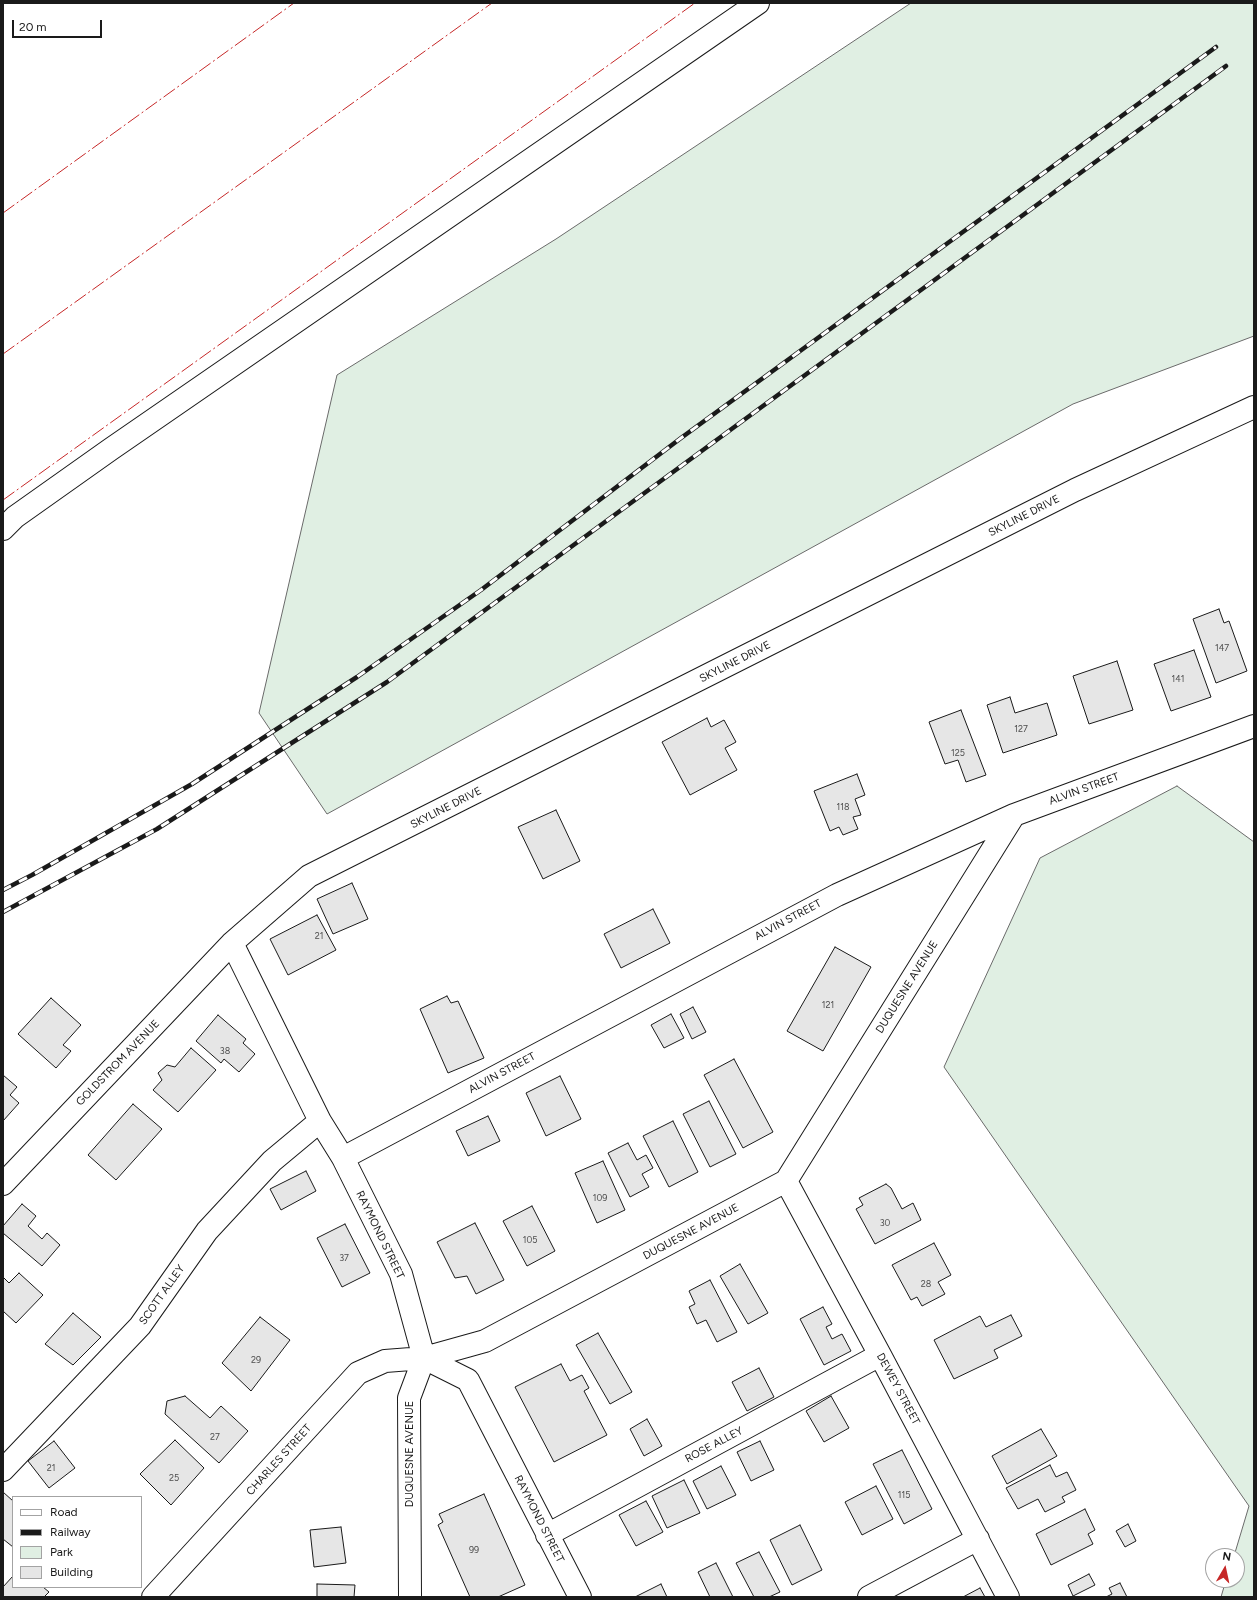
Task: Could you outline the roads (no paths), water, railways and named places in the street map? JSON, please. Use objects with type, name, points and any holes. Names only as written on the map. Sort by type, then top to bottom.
[{"type":"street","points":[[3,529],[16,517],[110,449],[758,3]]},
{"type":"street","name":"SKYLINE DRIVE","points":[[232,943],[309,876],[1075,490],[1254,407]]},
{"type":"street","name":"ALVIN STREET","points":[[343,1158],[837,895],[1014,815],[1254,726]]},
{"type":"street","name":"DUQUESNE AVENUE","points":[[410,1597],[409,1398],[424,1358],[485,1341],[786,1181],[1014,815]]},
{"type":"street","name":"RAYMOND STREET","points":[[232,943],[320,1121],[343,1158],[401,1274],[424,1358],[468,1380],[580,1597]]},
{"type":"street","name":"GOLDSTROM AVENUE","points":[[3,1184],[232,943]]},
{"type":"street","name":"SCOTT ALLEY","points":[[3,1470],[140,1326],[207,1231],[272,1161],[320,1121]]},
{"type":"street","name":"DEWEY STREET","points":[[786,1181],[1008,1597]]},
{"type":"street","name":"ROSE ALLEY","points":[[547,1535],[880,1355]]},
{"type":"street","name":"CHARLES STREET","points":[[153,1597],[358,1373],[386,1361],[424,1358]]},
{"type":"street","points":[[869,1597],[978,1539]]},
{"type":"railway","points":[[3,890],[192,784],[357,677],[481,590],[681,438],[1216,47]]},
{"type":"railway","points":[[3,912],[157,829],[387,682],[1226,66]]}]
